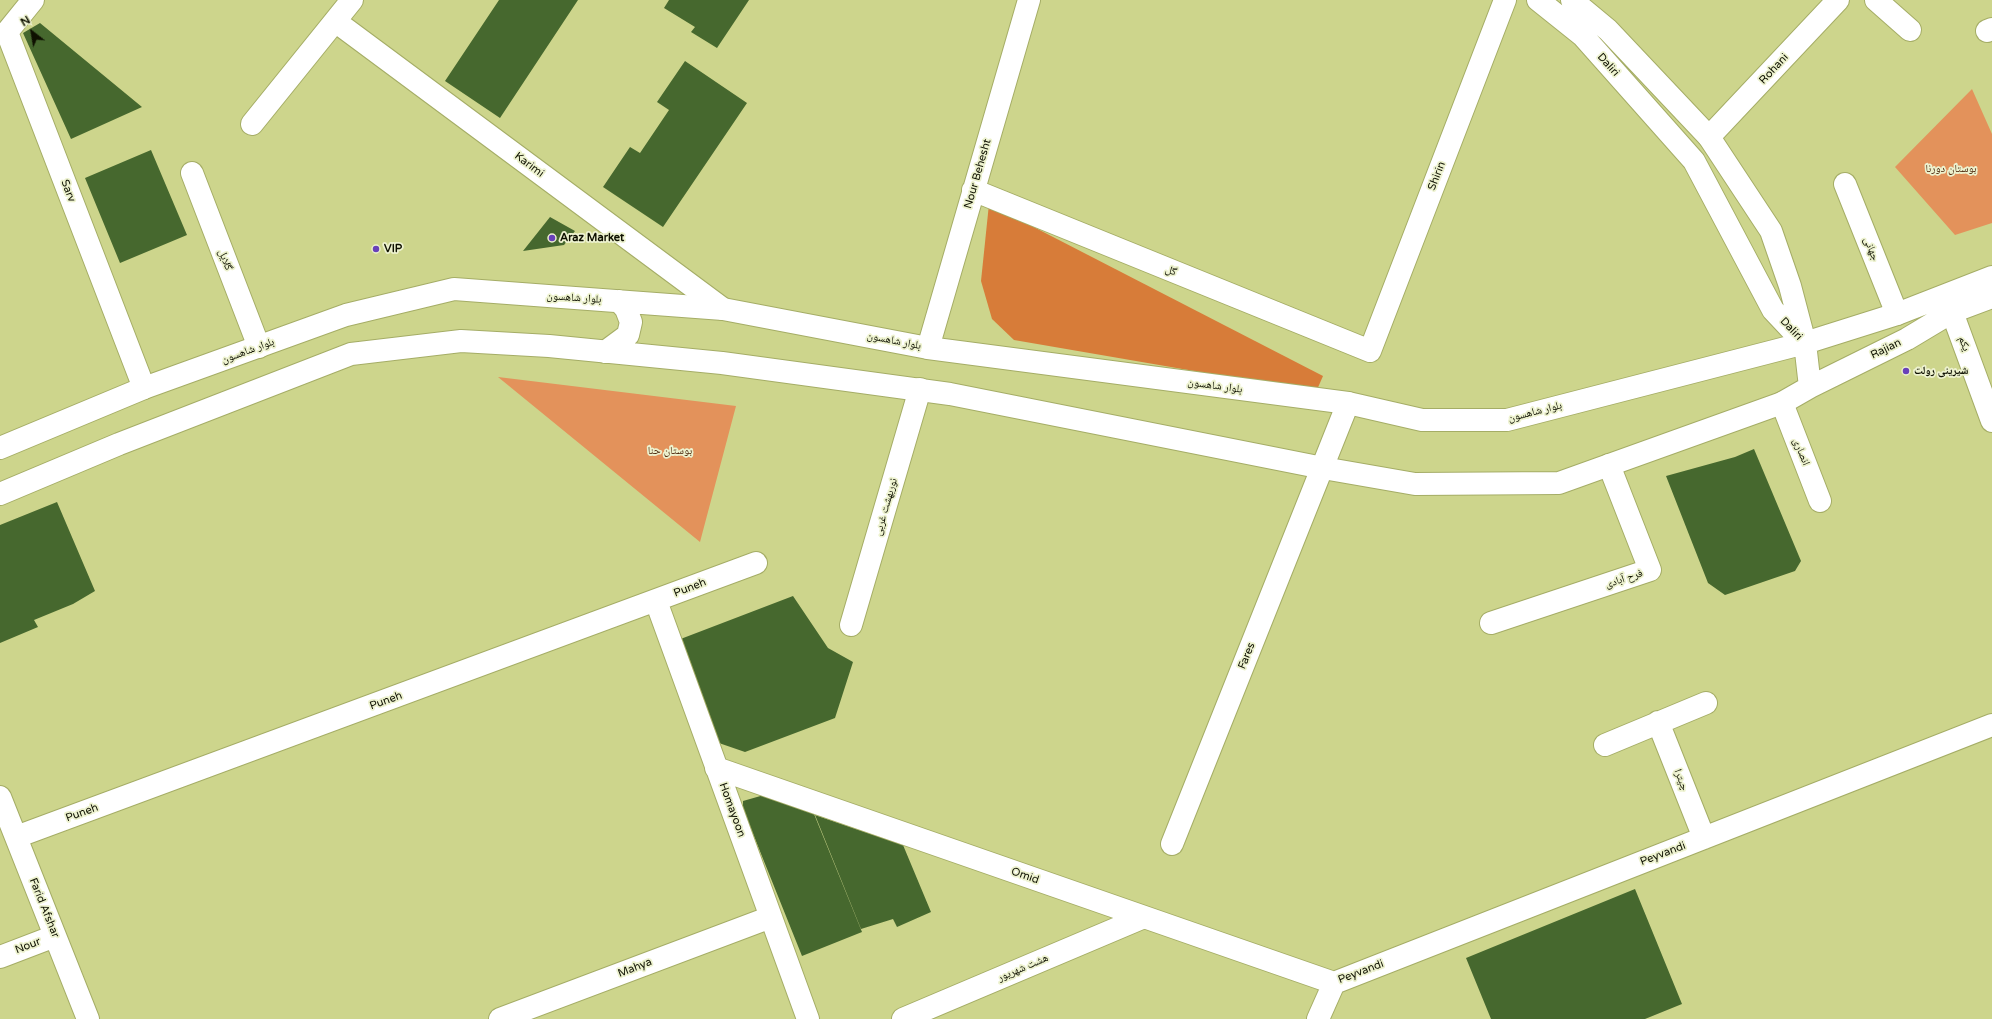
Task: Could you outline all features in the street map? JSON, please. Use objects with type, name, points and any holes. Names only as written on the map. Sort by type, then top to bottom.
[{"type":"street","name":"Sarv","points":[[33,0],[7,32],[144,388]]},
{"type":"street","points":[[252,124],[352,0]]},
{"type":"street","name":"Nour Behesht","points":[[928,348],[1029,0]]},
{"type":"street","name":"Shirin","points":[[1370,351],[1505,0]]},
{"type":"street","name":"Daliri","points":[[1538,0],[1583,36],[1694,161],[1773,310],[1805,343]]},
{"type":"street","name":"Daliri","points":[[1572,0],[1608,30],[1709,137],[1771,231],[1790,286],[1805,343]]},
{"type":"street","name":"Rohani","points":[[1709,137],[1838,0]]},
{"type":"street","points":[[1876,0],[1910,30]]},
{"type":"street","name":"Karimi","points":[[335,20],[723,309]]},
{"type":"street","name":"گلایل","points":[[192,173],[259,347]]},
{"type":"street","name":"جهانی","points":[[1845,184],[1897,314]]},
{"type":"street","name":"گل","points":[[973,190],[1370,351]]},
{"type":"street","points":[[1810,387],[1805,343],[1897,314],[1992,277]]},
{"type":"street","name":"بلوار شاهسون","points":[[0,448],[144,388],[346,315],[454,289],[723,309],[928,348],[1348,403],[1422,420],[1507,420],[1805,343]]},
{"type":"street","name":"Rajian","points":[[1782,403],[1810,387],[1907,339],[1952,312],[1992,297]]},
{"type":"street","points":[[605,352],[628,335],[631,322],[626,310],[619,301]]},
{"type":"street","name":"یکم","points":[[1952,312],[1992,421]]},
{"type":"street","points":[[0,494],[119,444],[350,354],[461,341],[549,346],[722,362],[920,389],[1323,468],[1415,484],[1559,484],[1782,403]]},
{"type":"street","name":"نوربهشت غربی","points":[[851,625],[920,389]]},
{"type":"street","name":"Fares","points":[[1172,844],[1348,403]]},
{"type":"street","name":"انصاری","points":[[1782,403],[1820,501]]},
{"type":"street","name":"فرح آبادی","points":[[1491,624],[1650,570],[1609,465]]},
{"type":"street","name":"Puneh","points":[[16,837],[756,563]]},
{"type":"street","name":"Homayoon","points":[[656,601],[808,1019]]},
{"type":"street","points":[[1605,744],[1706,703]]},
{"type":"street","name":"چیترا","points":[[1658,722],[1704,838]]},
{"type":"street","name":"Peyvandi","points":[[1334,983],[1992,725]]},
{"type":"street","name":"Omid","points":[[716,768],[1334,983]]},
{"type":"street","name":"Farid Afshar","points":[[0,797],[88,1019]]},
{"type":"street","name":"Mahya","points":[[500,1019],[771,917]]},
{"type":"street","name":"هشت شهریور","points":[[903,1019],[1144,917]]},
{"type":"street","name":"Nour","points":[[0,957],[55,936]]},
{"type":"street","points":[[1318,1019],[1334,983]]},
{"type":"green space","name":"بوستان دورنا","points":[[1972,89],[1992,134],[1992,223],[1955,235],[1895,167]]},
{"type":"green space","name":"بوستان حنا","points":[[498,377],[736,406],[700,542]]},
{"type":"shaded area","points":[[989,204],[1323,376],[1316,392],[1014,340],[992,319],[981,281]]},
{"type":"building","points":[[499,0],[578,0],[500,118],[445,81]]},
{"type":"building","points":[[669,0],[749,0],[717,48],[691,32],[695,27],[664,8]]},
{"type":"building","points":[[40,23],[142,107],[71,139],[23,33]]},
{"type":"building","points":[[685,61],[747,103],[663,227],[603,187],[630,147],[640,153],[669,110],[657,102]]},
{"type":"building","points":[[151,150],[187,235],[120,263],[85,178]]},
{"type":"building","name":"Araz Market","points":[[550,217],[575,231],[564,245],[523,251]]},
{"type":"building","points":[[1754,449],[1801,561],[1795,571],[1725,595],[1708,583],[1666,476],[1735,457]]},
{"type":"building","points":[[57,502],[95,591],[73,604],[34,620],[38,627],[0,643],[0,525]]},
{"type":"building","points":[[793,596],[828,648],[853,662],[835,718],[745,752],[716,742],[678,640]]},
{"type":"building","points":[[771,793],[814,814],[862,932],[802,956],[743,809],[743,801]]},
{"type":"building","points":[[815,815],[903,845],[931,912],[897,927],[893,919],[861,929]]},
{"type":"building","points":[[1635,889],[1682,1004],[1645,1019],[1491,1019],[1466,958]]},
{"type":"place","name":"Araz Market","points":[[552,238]]},
{"type":"place","name":"VIP","points":[[376,249]]},
{"type":"place","name":"شیرینی رولت","points":[[1906,371]]}]
